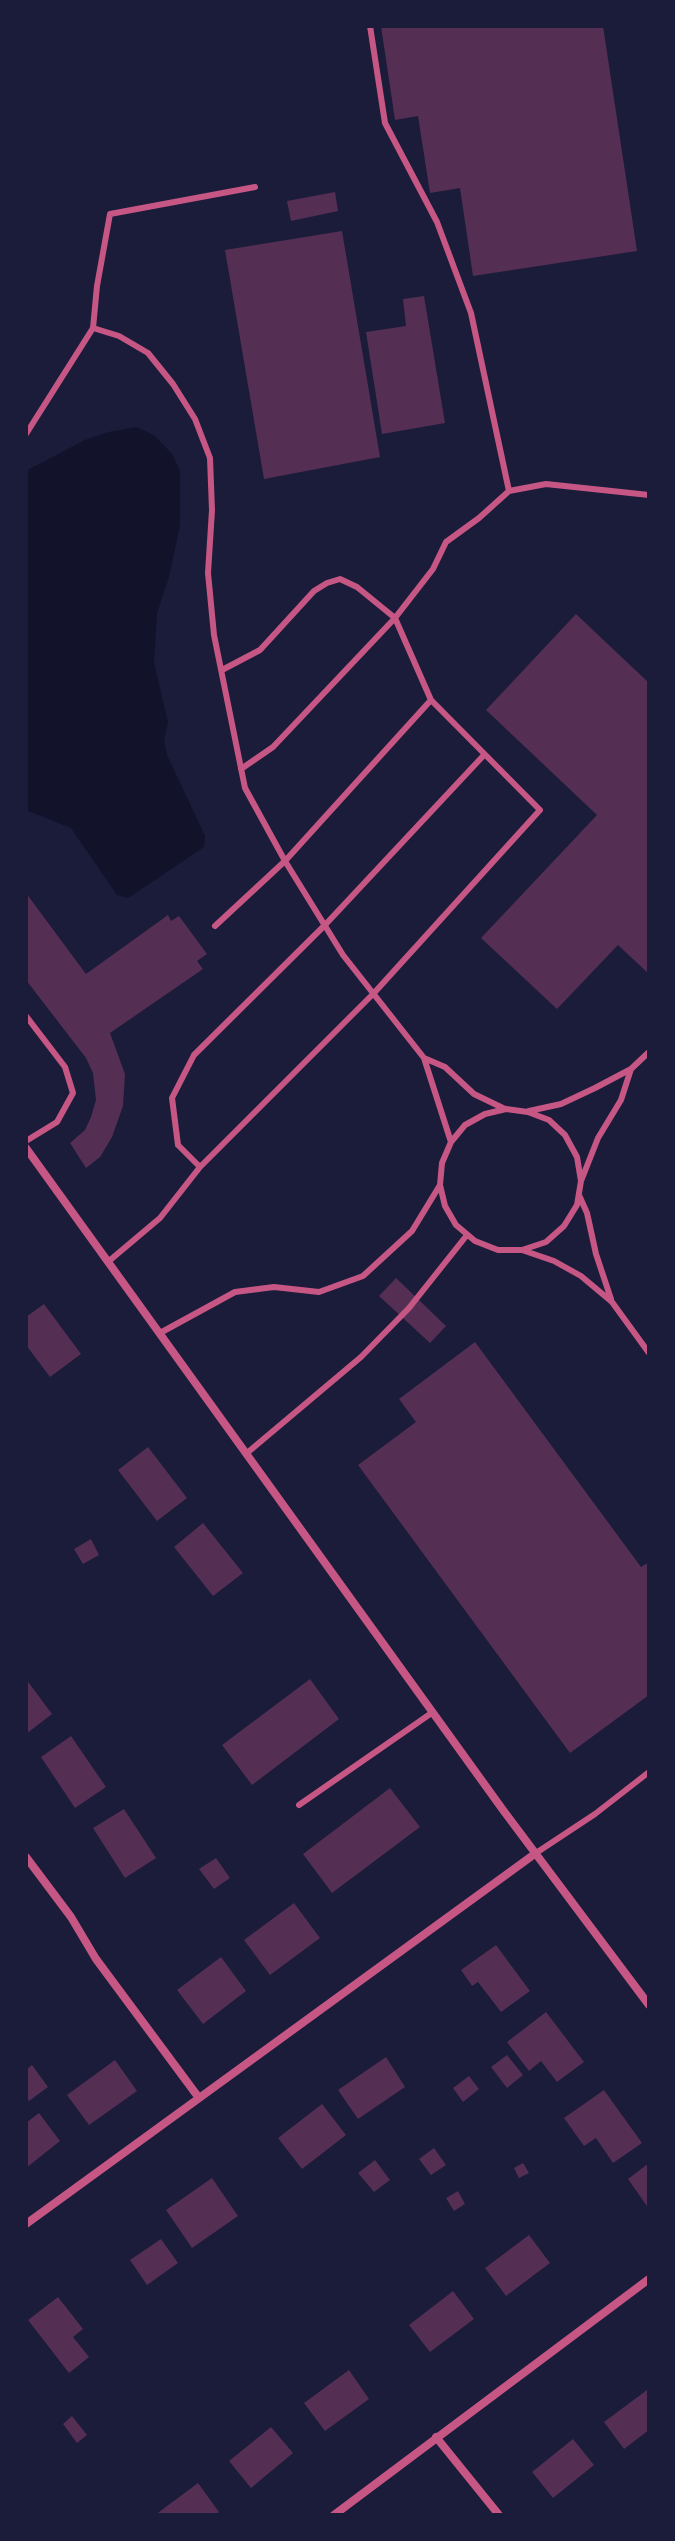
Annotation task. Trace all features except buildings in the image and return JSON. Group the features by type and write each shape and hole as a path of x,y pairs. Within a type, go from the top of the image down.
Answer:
{"street":[{"path":"26,1148 433,1712 649,2005"},
{"path":"26,2224 536,1853"},
{"path":"26,1857 71,1917 96,1959 199,2098"},
{"path":"334,2515 649,2279"},
{"path":"436,2437 499,2515"}],"lane":[{"path":"370,26 385,123 437,222 471,313 509,491"},
{"path":"26,434 93,328 110,214 255,187"},
{"path":"93,328 119,336 148,353 195,419 210,458 212,510 208,573 214,635 245,788 285,861 343,955 424,1058 451,1142"},
{"path":"241,769 273,747 395,618 433,569 446,542 509,491 546,484 649,495"},
{"path":"109,1261 160,1218 200,1167 374,993 540,810 431,700 395,618 357,587 340,579 314,591 260,650 222,670"},
{"path":"215,926 285,861 431,700"},
{"path":"200,1167 178,1145 172,1098 194,1055 325,925 484,755"},
{"path":"26,1016 65,1067 73,1093 57,1122 26,1141"},
{"path":"528,1112 561,1104 631,1069 649,1052"},
{"path":"424,1058 445,1067 474,1094 506,1109 528,1112 549,1120 565,1135 577,1157 581,1181"},
{"path":"506,1109 485,1114 465,1125 451,1142 442,1163 440,1185 445,1206 456,1225 467,1235 498,1250 522,1250 546,1242 564,1226 577,1205 581,1181 598,1138 621,1100 631,1069"},
{"path":"160,1333 235,1292 274,1287 319,1292 363,1276 412,1231 440,1185"},
{"path":"579,1194 612,1302"},
{"path":"247,1453 361,1357 409,1308 467,1235"},
{"path":"522,1250 554,1261 581,1276 612,1302 649,1353"},
{"path":"299,1805 433,1712"},
{"path":"536,1853 595,1814 649,1772"}],"shaded area":[{"path":"137,427 155,436 172,454 180,471 180,525 169,577 157,613 154,663 168,722 164,741 167,755 205,836 204,847 128,898 117,895 71,828 26,810 26,471 85,440"}]}
